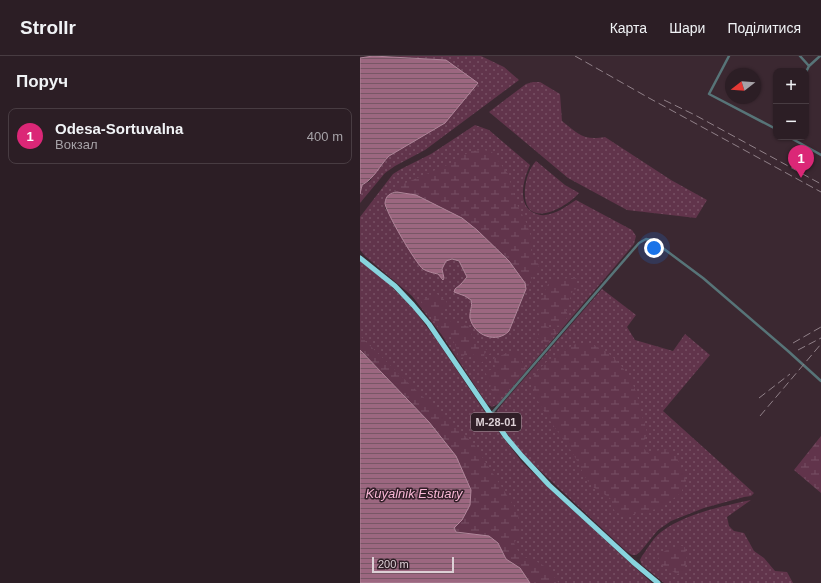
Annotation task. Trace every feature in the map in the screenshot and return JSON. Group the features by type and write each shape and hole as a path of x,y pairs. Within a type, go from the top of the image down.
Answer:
{"highway":[{"name":"М-28-01","path":"360,258 395,286 413,304 429,324 490,415 522,456 540,476 657,583"}],"street":[{"path":"729,56 709,94 773,128"},
{"path":"800,56 809,66 820,56"},
{"path":"795,140 821,155"},
{"path":"490,415 638,243 646,239 652,240 704,278 788,350 821,381"}],"green space":[{"path":"389,56 481,56 504,67 519,80 425,150 385,173 360,203 362,185 370,181 389,156 415,140 446,60"},
{"path":"540,82 560,94 562,121 577,133 592,138 605,137 671,180 707,200 696,218 627,210 568,178 489,112 526,84"},
{"path":"475,125 489,130 530,165 523,190 523,197 528,209 534,213 542,215 549,214 576,200 632,230 636,236 634,244 498,404 492,407 487,404 441,334 412,296 360,250 360,217 393,174 431,154","holes":["397,192 416,195 477,230 509,261 517,273 525,293 509,331 506,334 498,337 490,337 478,332 470,312 472,305 471,300 454,292 467,277 459,262 452,259 446,261 442,269 444,276 443,280 438,273 428,272 385,208 390,193"]},
{"path":"484,150 492,152 508,174 516,202 526,222 533,242 532,250 534,258 539,265 538,270 534,274 525,293 525,283 509,261 477,230 416,195 397,192 390,193 394,188 447,165 471,151"},
{"path":"536,161 565,185 579,193 555,210 545,213 537,213 530,210 526,202 525,189 528,174"},
{"path":"360,261 385,280 415,311 436,339 495,427 522,462 652,583 552,583 513,551 479,466 360,350"},
{"path":"576,278 577,289 573,290 566,310 568,316 561,326 547,324 546,326 558,332 547,343 537,338 540,330 540,323 537,308 548,284 553,281"},
{"path":"602,289 636,315 627,327 635,340 673,351 685,334 710,355 663,411 754,493 751,496 704,508 671,521 658,530 636,555 632,555 626,551 533,464 516,446 501,425 497,411"},
{"path":"437,294 447,302 439,316 457,324 468,326 475,342 480,347 492,352 490,354 485,353 484,355 486,359 481,363 471,352 465,354 462,358 458,355 455,344 450,336 448,339 445,337 421,301"},
{"path":"360,336 451,424 473,443 518,512 520,535 514,543 520,554 540,563 559,583 530,583 520,568 506,559 498,543 489,536 456,532 454,528 462,520 456,456 429,422 360,350"},
{"path":"576,344 592,344 607,352 620,364 630,378 637,394 647,433 643,444 645,450 649,453 663,449 669,450 679,462 686,481 681,493 660,508 626,516 615,512 612,505 612,500 590,484 573,454 537,400 532,383 533,377 537,371 564,350"},
{"path":"515,350 526,369 498,398 490,388 491,383 485,372 495,368 494,358"},
{"path":"821,436 821,493 794,470"},
{"path":"751,500 727,517 729,526 734,531 744,533 754,551 764,558 775,571 787,572 793,583 664,583 642,565 640,560 651,543 658,534 670,526 681,520 704,512"},
{"path":"682,546 685,547 687,561 683,572 677,574 662,565 658,559 665,551"}],"water":[{"path":"373,56 446,60 478,83 445,123 389,156 374,175 362,185 360,194 360,58"},
{"path":"397,192 416,195 462,218 477,230 509,261 525,283 526,289 509,331 504,335 498,337 486,336 472,324 470,318 472,304 471,300 454,292 455,289 467,277 459,261 452,259 446,261 442,269 443,280 438,274 425,270 419,265 401,237 386,208 385,203 387,196"},
{"name":"Kuyalnik Estuary","path":"360,350 429,422 456,456 471,490 470,505 462,520 454,528 456,532 489,536 498,543 506,559 520,568 530,583 360,583"}],"railway":[{"path":"575,56 821,192"},
{"path":"664,100 695,115 821,184"},
{"path":"793,343 821,327"},
{"path":"798,350 821,338"},
{"path":"760,416 821,344"},
{"path":"759,398 790,374"}],"place":[{"name":"Odesa-Sortuvalna","path":"801,178"}]}
